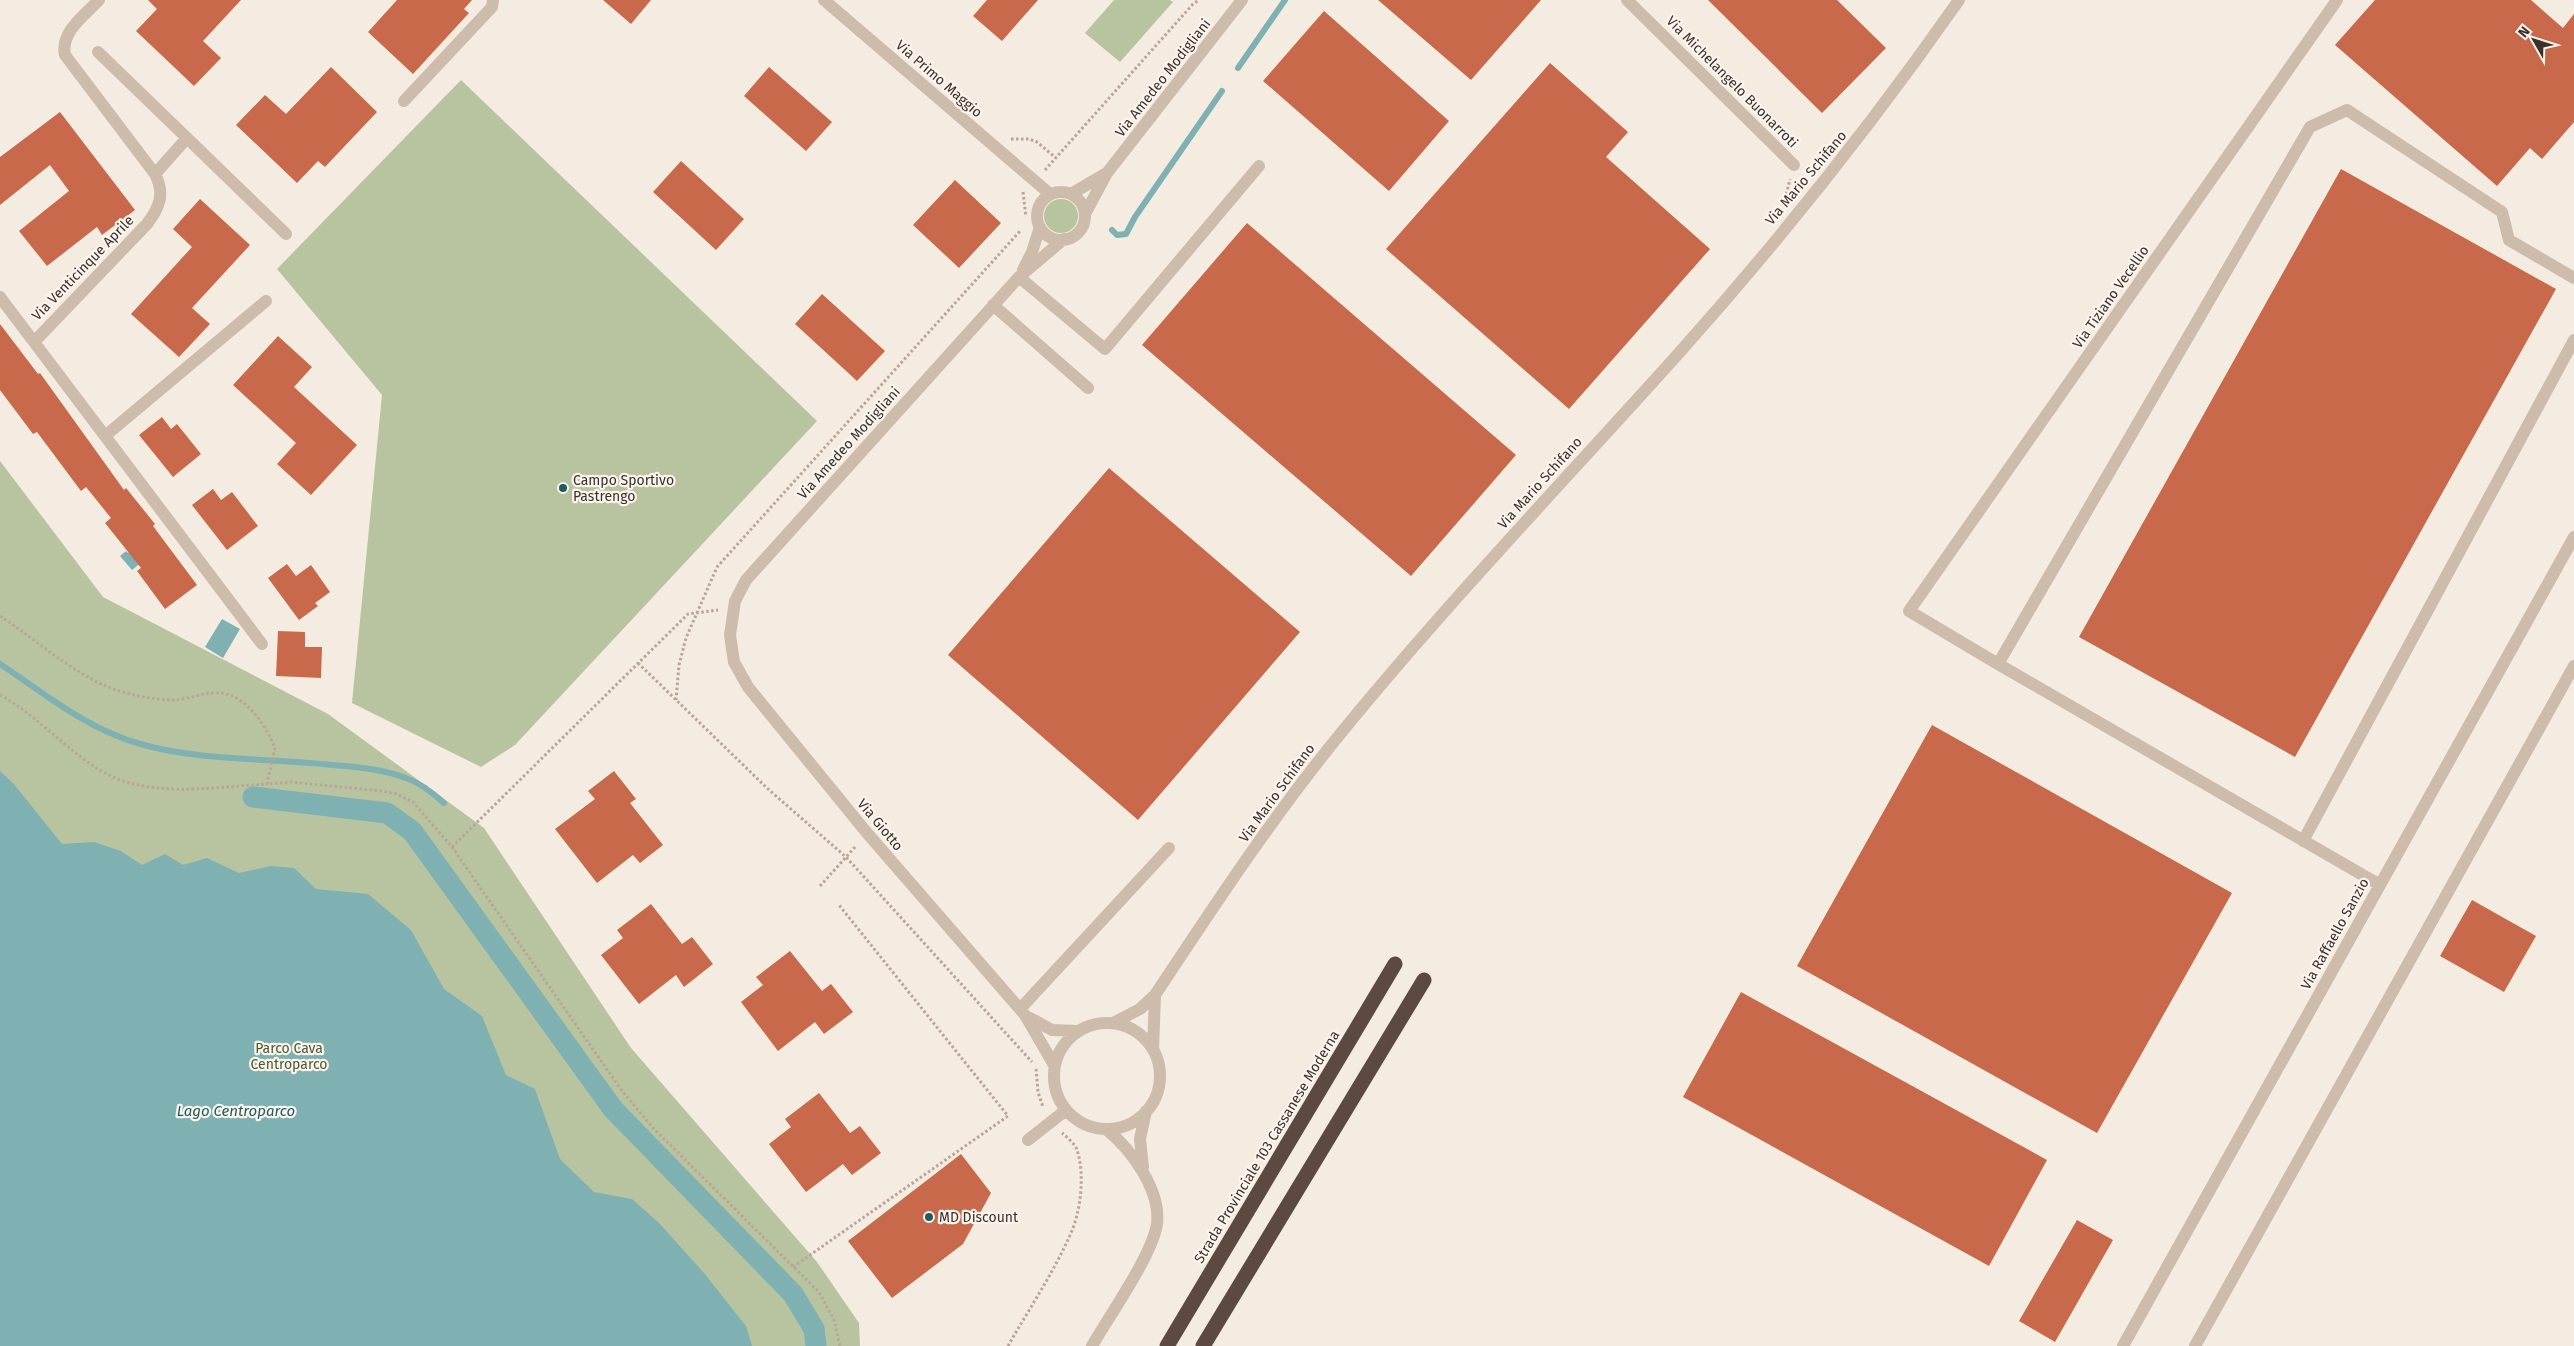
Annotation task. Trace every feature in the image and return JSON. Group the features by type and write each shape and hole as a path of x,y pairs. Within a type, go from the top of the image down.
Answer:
{"highway":[{"name":"Strada Provinciale 103 Cassanese Moderna","path":"1167,1346 1395,964"},
{"path":"1203,1346 1424,980"}],"street":[{"name":"Via Venticinque Aprile","path":"98,0 70,31 65,44 65,55 154,174 162,192 160,203 152,217 34,342 262,644"},
{"path":"404,101 492,7 493,0"},
{"name":"Via Primo Maggio","path":"824,0 1050,194"},
{"name":"Via Michelangelo Buonarroti","path":"1627,0 1794,165"},
{"name":"Via Mario Schifano","path":"1113,1023 1140,1010 1155,995 1279,814 1339,736 1529,517 1681,350 1796,214 1851,148 1959,0"},
{"name":"Via Tiziano Vecellio","path":"1998,664 1909,611 2337,0"},
{"name":"Via Amedeo Modigliani","path":"1085,214 1107,173 1238,2"},
{"path":"98,52 286,234"},
{"path":"2380,885 1998,664 2310,127 2347,110 2502,212 2509,240 2574,278"},
{"path":"154,174 187,138"},
{"path":"1019,277 1105,349 1259,166"},
{"name":"Via Amedeo Modigliani","path":"1071,194 1107,173"},
{"path":"1034,181 1040,204"},
{"path":"1061,192 1071,194 1082,204 1085,214 1081,230 1072,237 1064,239 1048,236 1040,227 1037,213 1040,204 1050,194 1061,192"},
{"name":"Via Amedeo Modigliani","path":"1019,277 1032,252 1040,227"},
{"name":"Via Amedeo Modigliani","path":"731,643 732,610 746,580 1019,277 1064,239"},
{"path":"0,297 34,342"},
{"path":"105,436 266,301"},
{"path":"993,305 1088,388"},
{"path":"2304,841 2574,340"},
{"name":"Via Raffaello Sanzio","path":"2123,1346 2574,537"},
{"name":"Via Giotto","path":"731,643 737,668 754,696 866,833 1023,1012 1054,1065"},
{"path":"2195,1346 2574,666"},
{"path":"1023,1012 1169,848"},
{"path":"1154,1050 1136,1031 1113,1023 1095,1024 1078,1031 1061,1048 1054,1065 1055,1087 1066,1110 1084,1124 1106,1129 1132,1122 1146,1111 1155,1097 1160,1082 1159,1065 1154,1050 1155,995"},
{"name":"Via Giotto","path":"1023,1012 1052,1030 1078,1031"},
{"path":"1028,1140 1066,1110"},
{"path":"1144,1177 1140,1139 1146,1111"},
{"path":"1092,1346 1151,1243 1157,1223 1151,1192 1134,1156 1106,1129"}],"path":[{"path":"676,700 679,665 696,612 717,567 1020,230 1027,215 1022,194 1193,4 1199,0"},
{"path":"1010,139 1037,142 1056,158"},
{"path":"1794,165 1784,203 1796,214"},
{"path":"452,847 688,614 732,610"},
{"path":"0,616 84,675 110,688 130,694 173,700 221,693 235,698 258,717 275,748 267,784"},
{"path":"638,663 768,789 846,857 1036,1067 1038,1092 1049,1123 1077,1148 1081,1169 1078,1210 1072,1231 1062,1252 1008,1346"},
{"path":"0,695 93,766 131,783 172,790 291,782 397,794 413,802 452,847 622,1091 654,1129 819,1292 834,1320 840,1346"},
{"path":"820,886 866,833"},
{"path":"794,1267 1008,1116 839,905"}],"green space":[{"path":"1114,0 1170,0 1173,2 1120,62 1085,33"},
{"path":"461,80 817,421 515,745 481,767 352,703 382,395 277,269"},
{"path":"1061,199 1073,204 1078,216 1073,228 1061,233 1049,228 1044,216 1049,204"},
{"name":"Lago Centroparco","path":"0,461 103,597 328,714 484,828 631,1048 817,1262 859,1323 860,1346 0,1346"}],"water":[{"path":"149,536 159,548 132,570 120,556 126,551 128,553"},
{"path":"222,619 240,629 223,658 205,647"},
{"name":"Lago Centroparco","path":"0,771 13,783 62,844 94,842 121,851 142,865 165,854 183,865 207,858 239,873 271,866 294,868 316,889 368,894 411,930 444,989 482,1016 506,1075 535,1089 560,1159 594,1192 632,1199 659,1223 704,1273 746,1326 752,1346 0,1346"}],"building":[{"path":"148,0 241,0 203,41 221,58 194,86 136,31 157,9"},
{"path":"397,0 472,0 464,9 469,13 413,74 368,32"},
{"path":"603,0 651,0 631,24"},
{"path":"987,0 1038,0 1002,41 973,16"},
{"path":"1378,0 1541,0 1471,80"},
{"path":"1708,0 1837,0 1886,48 1822,113"},
{"path":"2375,0 2531,0 2563,28 2574,14 2574,122 2542,159 2530,148 2497,186 2335,45"},
{"path":"1324,11 1449,121 1389,191 1263,81"},
{"path":"1550,63 1628,132 1606,157 1710,249 1569,409 1386,249"},
{"path":"331,67 377,112 325,167 318,161 297,183 236,125 265,95 286,114"},
{"path":"769,67 832,122 806,151 744,96"},
{"path":"60,112 135,210 102,235 97,227 47,266 19,231 69,191 50,165 0,205 0,157"},
{"path":"681,161 744,219 716,250 653,192"},
{"path":"2341,169 2556,289 2295,757 2079,637"},
{"path":"955,180 1001,223 959,268 913,225"},
{"path":"200,199 250,245 192,308 210,324 179,357 131,314 192,247 173,229"},
{"path":"1247,223 1516,455 1411,576 1142,345"},
{"path":"822,294 885,351 857,381 795,324"},
{"path":"0,324 38,374 40,373 124,490 126,488 155,524 153,526 197,585 165,609 137,571 141,568 105,523 111,518 86,487 81,491 37,432 33,434 0,390"},
{"path":"278,336 312,367 294,387 357,445 311,495 277,464 296,443 233,385"},
{"path":"162,417 171,429 177,424 201,454 173,477 139,435"},
{"path":"1109,468 1300,632 1138,820 948,655"},
{"path":"213,489 221,500 232,492 258,526 227,550 192,505"},
{"path":"287,564 296,576 311,565 330,592 315,603 318,606 299,620 268,578"},
{"path":"278,631 305,632 305,647 322,647 321,678 276,676"},
{"path":"1932,725 2232,893 2097,1133 1797,966"},
{"path":"614,771 636,799 630,803 663,845 640,863 633,855 597,883 555,829 595,799 588,791"},
{"path":"2472,900 2536,936 2504,992 2440,956"},
{"path":"651,904 682,944 692,937 713,964 684,987 676,975 639,1004 601,955 623,938 617,930"},
{"path":"790,951 822,991 831,984 853,1012 824,1034 815,1022 778,1051 741,1002 763,985 756,977"},
{"path":"1741,992 2047,1160 1989,1266 1683,1097"},
{"path":"819,1093 850,1133 860,1126 881,1153 852,1175 843,1164 806,1192 769,1144 791,1127 785,1119"},
{"name":"MD Discount","path":"961,1154 991,1193 963,1244 892,1298 848,1241"},
{"path":"2077,1220 2113,1240 2055,1342 2019,1321"}],"waterway":[{"path":"1238,68 1285,0"},
{"path":"1112,230 1117,235 1126,234 1135,217 1222,91"},
{"path":"0,664 84,720 140,744 211,756 379,770 416,783 444,803"},
{"path":"253,797 387,813 412,831 613,1109 793,1294 814,1329 816,1346"}],"place":[{"name":"Campo Sportivo Pastrengo","path":"563,488"},
{"name":"MD Discount","path":"929,1217"}],"park label":[{"name":"Parco Cava Centroparco","path":"289,1056"}]}
